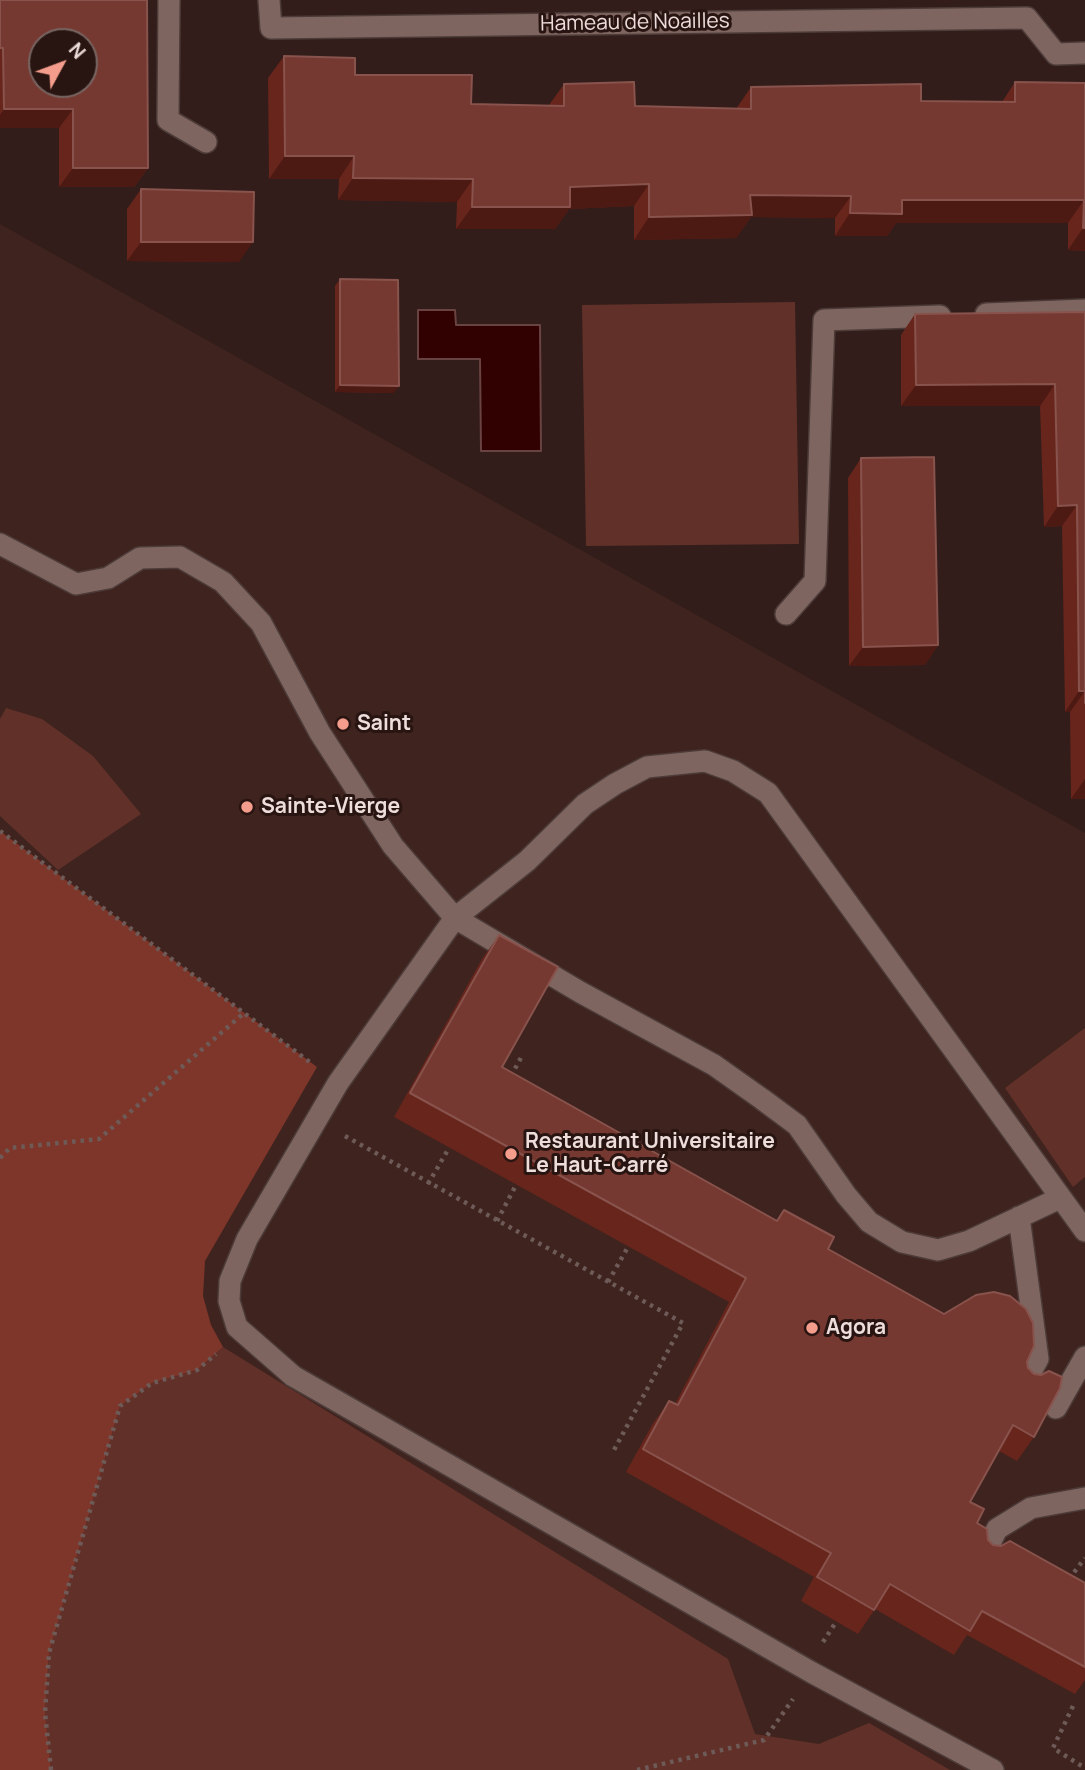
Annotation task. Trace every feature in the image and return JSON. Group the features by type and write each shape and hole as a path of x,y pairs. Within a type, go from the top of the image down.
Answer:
{"street":[{"path":"169,0 168,120 206,142"},
{"name":"Hameau de Noailles","path":"269,0 271,28 1027,9 1056,54 1085,53"},
{"path":"786,614 815,582 824,320 1085,310"},
{"path":"0,544 76,584 108,578 140,558 180,557 223,582 261,623 320,733 393,846 455,918 580,992 713,1065 762,1099 797,1125 846,1195 869,1222 902,1242 938,1250 969,1241 1060,1198"},
{"path":"993,1770 811,1672 293,1376 237,1326 229,1301 230,1280 247,1239 338,1083 455,918 527,861 585,804 648,767 705,761 733,771 768,793 1085,1231"},
{"path":"1019,1217 1038,1359 1023,1386"},
{"path":"1055,1408 1085,1357"},
{"path":"983,1557 997,1530 1031,1508 1085,1498"}],"path":[{"path":"0,831 338,1083"},
{"path":"0,1158 10,1148 99,1139 244,1013"},
{"path":"505,1073 512,1076 523,1054"},
{"path":"317,1119 428,1184 683,1323 614,1450"},
{"path":"428,1184 449,1148"},
{"path":"497,1221 516,1185"},
{"path":"608,1282 628,1247"},
{"path":"51,1770 45,1713 49,1653 120,1406 152,1383 197,1370 223,1347 237,1326"},
{"path":"1063,1589 1085,1558"},
{"path":"818,1650 836,1622"},
{"path":"637,1770 764,1740 811,1672"},
{"path":"1073,1706 1053,1748 1085,1768"}],"shaded area":[{"path":"0,224 1085,833 1085,1770 0,1770"},
{"path":"795,302 799,544 586,546 582,305"},
{"path":"418,310 455,310 456,325 540,325 541,451 481,451 480,359 418,359"},
{"path":"6,708 42,719 93,756 141,814 58,870 0,816 0,719"},
{"path":"0,831 317,1067 205,1261 203,1296 211,1325 223,1347 197,1370 152,1383 120,1406 49,1653 45,1713 51,1770 0,1770"},
{"path":"1085,1028 1085,1177 1073,1187 1005,1088"},
{"path":"223,1347 728,1659 755,1734 819,1744 869,1723 950,1770 51,1770 45,1713 49,1653 120,1406 152,1383 197,1370"}],"building":[{"path":"0,0 147,0 148,168 73,168 73,109 4,109 3,48 0,48"},
{"path":"284,56 355,58 355,75 472,75 471,104 564,106 564,84 634,82 635,106 751,109 751,87 921,84 921,101 1015,102 1015,82 1085,83 1085,228 1084,200 902,200 902,214 850,213 851,196 750,195 752,215 649,217 649,184 570,187 570,207 472,207 473,179 353,178 354,156 285,156"},
{"path":"141,189 254,192 253,242 141,242"},
{"path":"340,279 398,280 399,386 340,385"},
{"path":"1085,312 1085,691 1079,691 1077,505 1058,506 1055,384 916,385 915,314"},
{"path":"934,457 938,645 863,647 861,458"},
{"name":"Agora","path":"499,935 558,967 502,1067 777,1221 784,1210 834,1237 828,1249 944,1314 976,1295 994,1292 1010,1296 1026,1309 1033,1323 1034,1346 1027,1362 1028,1368 1034,1374 1041,1375 1049,1371 1062,1377 1060,1388 1034,1437 1013,1425 970,1502 984,1509 977,1523 987,1529 988,1540 993,1545 1001,1546 1010,1541 1085,1583 1085,1667 982,1611 970,1631 890,1584 874,1610 817,1577 831,1553 643,1449 669,1401 678,1405 746,1278 410,1093"}],"place":[{"name":"Saint","path":"343,724"},
{"name":"Sainte-Vierge","path":"247,807"},
{"name":"Restaurant Universitaire Le Haut-Carré","path":"511,1154"},
{"name":"Agora","path":"812,1328"}]}
